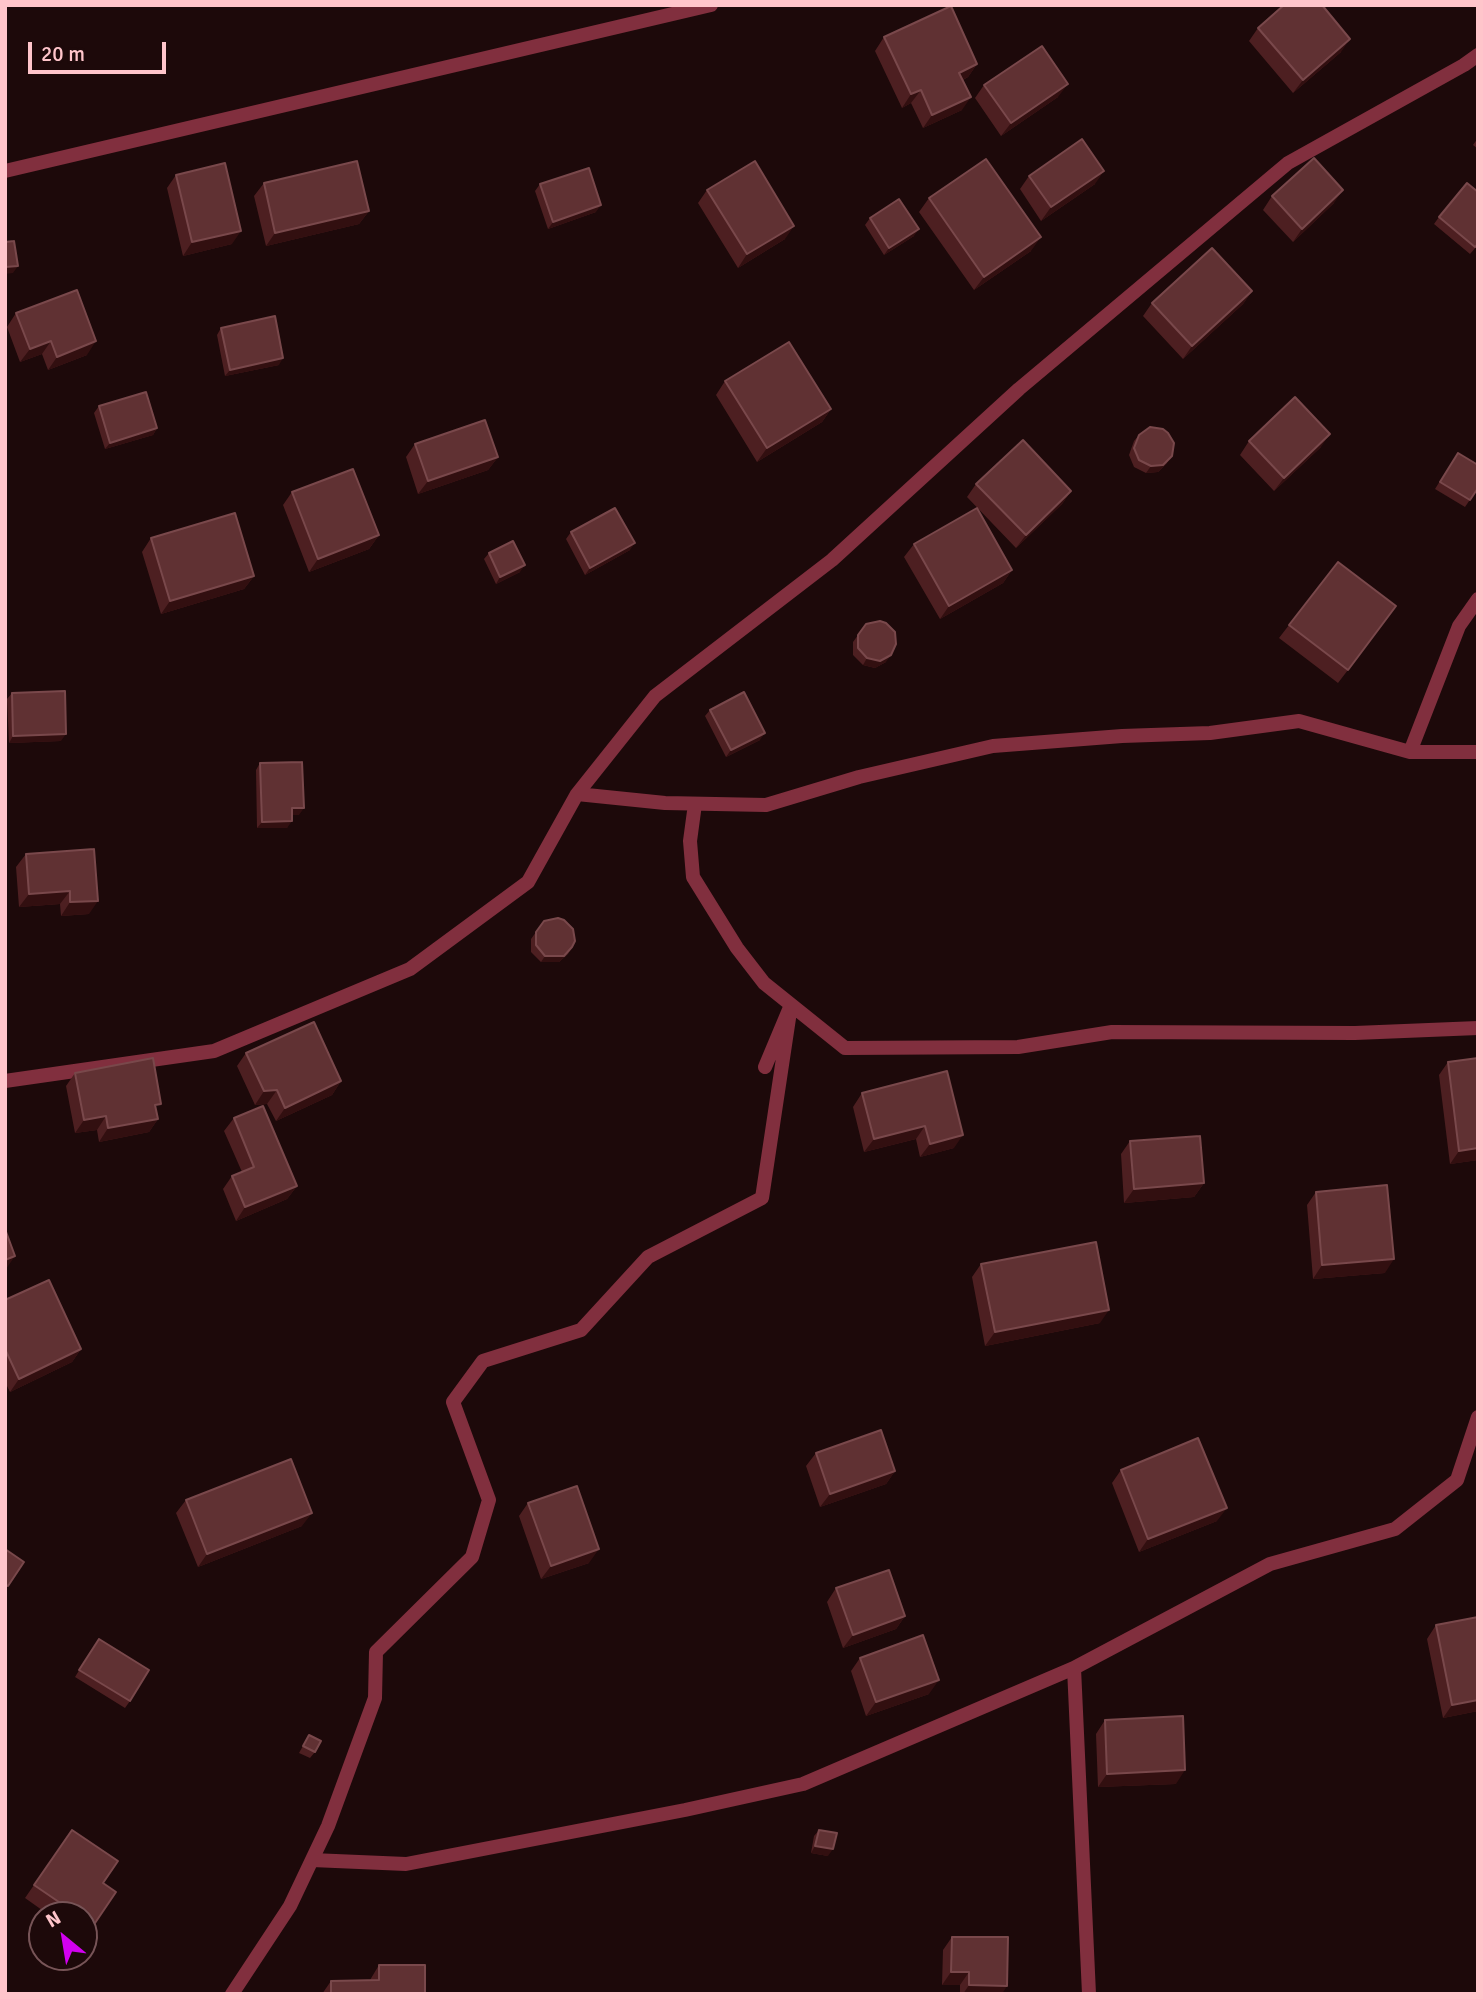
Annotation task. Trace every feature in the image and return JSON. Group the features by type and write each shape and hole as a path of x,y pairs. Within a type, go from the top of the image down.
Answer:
{"street":[{"path":"5,171 710,5"},
{"path":"5,1081 214,1051 410,969 528,881 577,794 655,696 832,560 1019,389 1288,163 1478,55"},
{"path":"1409,752 1459,626 1478,599"},
{"path":"577,794 665,803 766,805 859,777 993,746 1122,736 1210,733 1299,721 1409,752 1478,752"},
{"path":"695,804 690,841 693,877 737,948 764,983 845,1048 1018,1047 1112,1032 1355,1033 1478,1028"},
{"path":"765,1067 791,1005"},
{"path":"232,1994 290,1906 328,1826 375,1698 376,1652 472,1557 489,1500 453,1402 483,1361 581,1330 648,1257 762,1198 791,1005"},
{"path":"312,1860 406,1864 685,1810 803,1784 1074,1668 1270,1564 1395,1529 1457,1480 1478,1417"},
{"path":"1074,1668 1090,1994"}],"building":[{"path":"1284,5 1322,5 1350,39 1303,80 1258,28"},
{"path":"951,6 977,64 959,73 971,97 932,115 921,90 911,94 884,37"},
{"path":"1042,46 1068,84 1011,123 984,85"},
{"path":"1082,139 1104,171 1051,207 1029,176"},
{"path":"1314,158 1343,190 1302,229 1272,196"},
{"path":"986,159 1041,237 984,277 929,198"},
{"path":"357,161 369,211 275,233 264,183"},
{"path":"755,161 794,226 747,254 707,190"},
{"path":"225,163 241,231 192,242 176,175"},
{"path":"589,168 601,205 553,222 540,184"},
{"path":"1467,183 1478,192 1478,244 1475,247 1439,217"},
{"path":"899,199 919,229 889,248 870,218"},
{"path":"14,241 18,266 5,267 5,242"},
{"path":"1212,248 1252,291 1192,346 1152,303"},
{"path":"77,290 96,341 57,357 51,341 30,349 16,313"},
{"path":"275,316 283,358 230,370 221,328"},
{"path":"789,342 831,409 767,448 725,381"},
{"path":"146,392 157,428 110,443 99,406"},
{"path":"1295,397 1330,434 1284,478 1249,441"},
{"path":"485,420 498,457 428,481 415,444"},
{"path":"1150,427 1163,429 1174,443 1172,456 1163,465 1151,466 1139,460 1134,448 1139,435"},
{"path":"1023,440 1071,491 1026,535 976,484"},
{"path":"1458,453 1478,465 1478,488 1470,500 1440,482"},
{"path":"353,469 379,535 318,559 292,492"},
{"path":"615,508 635,543 590,568 571,532"},
{"path":"977,508 1012,570 949,606 914,544"},
{"path":"235,513 254,576 170,601 151,538"},
{"path":"513,541 525,565 500,577 489,553"},
{"path":"1338,562 1396,606 1348,670 1289,625"},
{"path":"880,621 895,632 896,644 891,655 880,661 867,658 858,648 858,635 866,624"},
{"path":"65,691 66,734 13,736 12,693"},
{"path":"744,692 765,733 731,750 710,710"},
{"path":"302,762 304,808 292,808 292,821 262,822 260,763"},
{"path":"94,849 98,901 70,902 70,891 29,894 26,854"},
{"path":"558,918 573,929 575,941 564,956 545,956 536,945 536,932 544,921"},
{"path":"314,1022 341,1081 285,1108 277,1090 264,1091 246,1053"},
{"path":"153,1058 161,1104 155,1105 158,1119 108,1128 106,1116 84,1120 75,1073"},
{"path":"1478,1058 1478,1148 1459,1151 1448,1062"},
{"path":"947,1071 963,1135 930,1144 925,1126 874,1139 862,1093"},
{"path":"263,1106 297,1186 245,1207 232,1176 254,1167 234,1118"},
{"path":"1200,1136 1204,1183 1134,1189 1130,1141"},
{"path":"1387,1185 1394,1259 1322,1265 1316,1192"},
{"path":"5,1229 15,1256 5,1260"},
{"path":"1096,1242 1109,1310 995,1332 981,1264"},
{"path":"49,1280 81,1349 19,1379 5,1349 5,1300"},
{"path":"881,1430 895,1471 830,1494 816,1453"},
{"path":"1198,1438 1227,1508 1148,1539 1121,1470"},
{"path":"291,1459 312,1513 207,1554 186,1500"},
{"path":"577,1486 599,1549 551,1566 528,1503"},
{"path":"5,1549 24,1562 8,1586 5,1585"},
{"path":"889,1570 905,1616 853,1635 836,1588"},
{"path":"1478,1617 1478,1700 1452,1705 1436,1625"},
{"path":"923,1635 939,1680 876,1702 860,1658"},
{"path":"99,1639 149,1670 130,1701 79,1670"},
{"path":"1183,1716 1185,1770 1107,1774 1105,1720"},
{"path":"309,1735 321,1741 315,1752 303,1746"},
{"path":"72,1830 118,1861 103,1883 116,1892 98,1919 98,1901 57,1901 34,1885"},
{"path":"819,1830 837,1833 833,1849 815,1846"},
{"path":"952,1937 1008,1937 1007,1986 969,1985 969,1972 951,1972"},
{"path":"379,1965 425,1965 425,1994 331,1994 331,1981 379,1980"}]}
